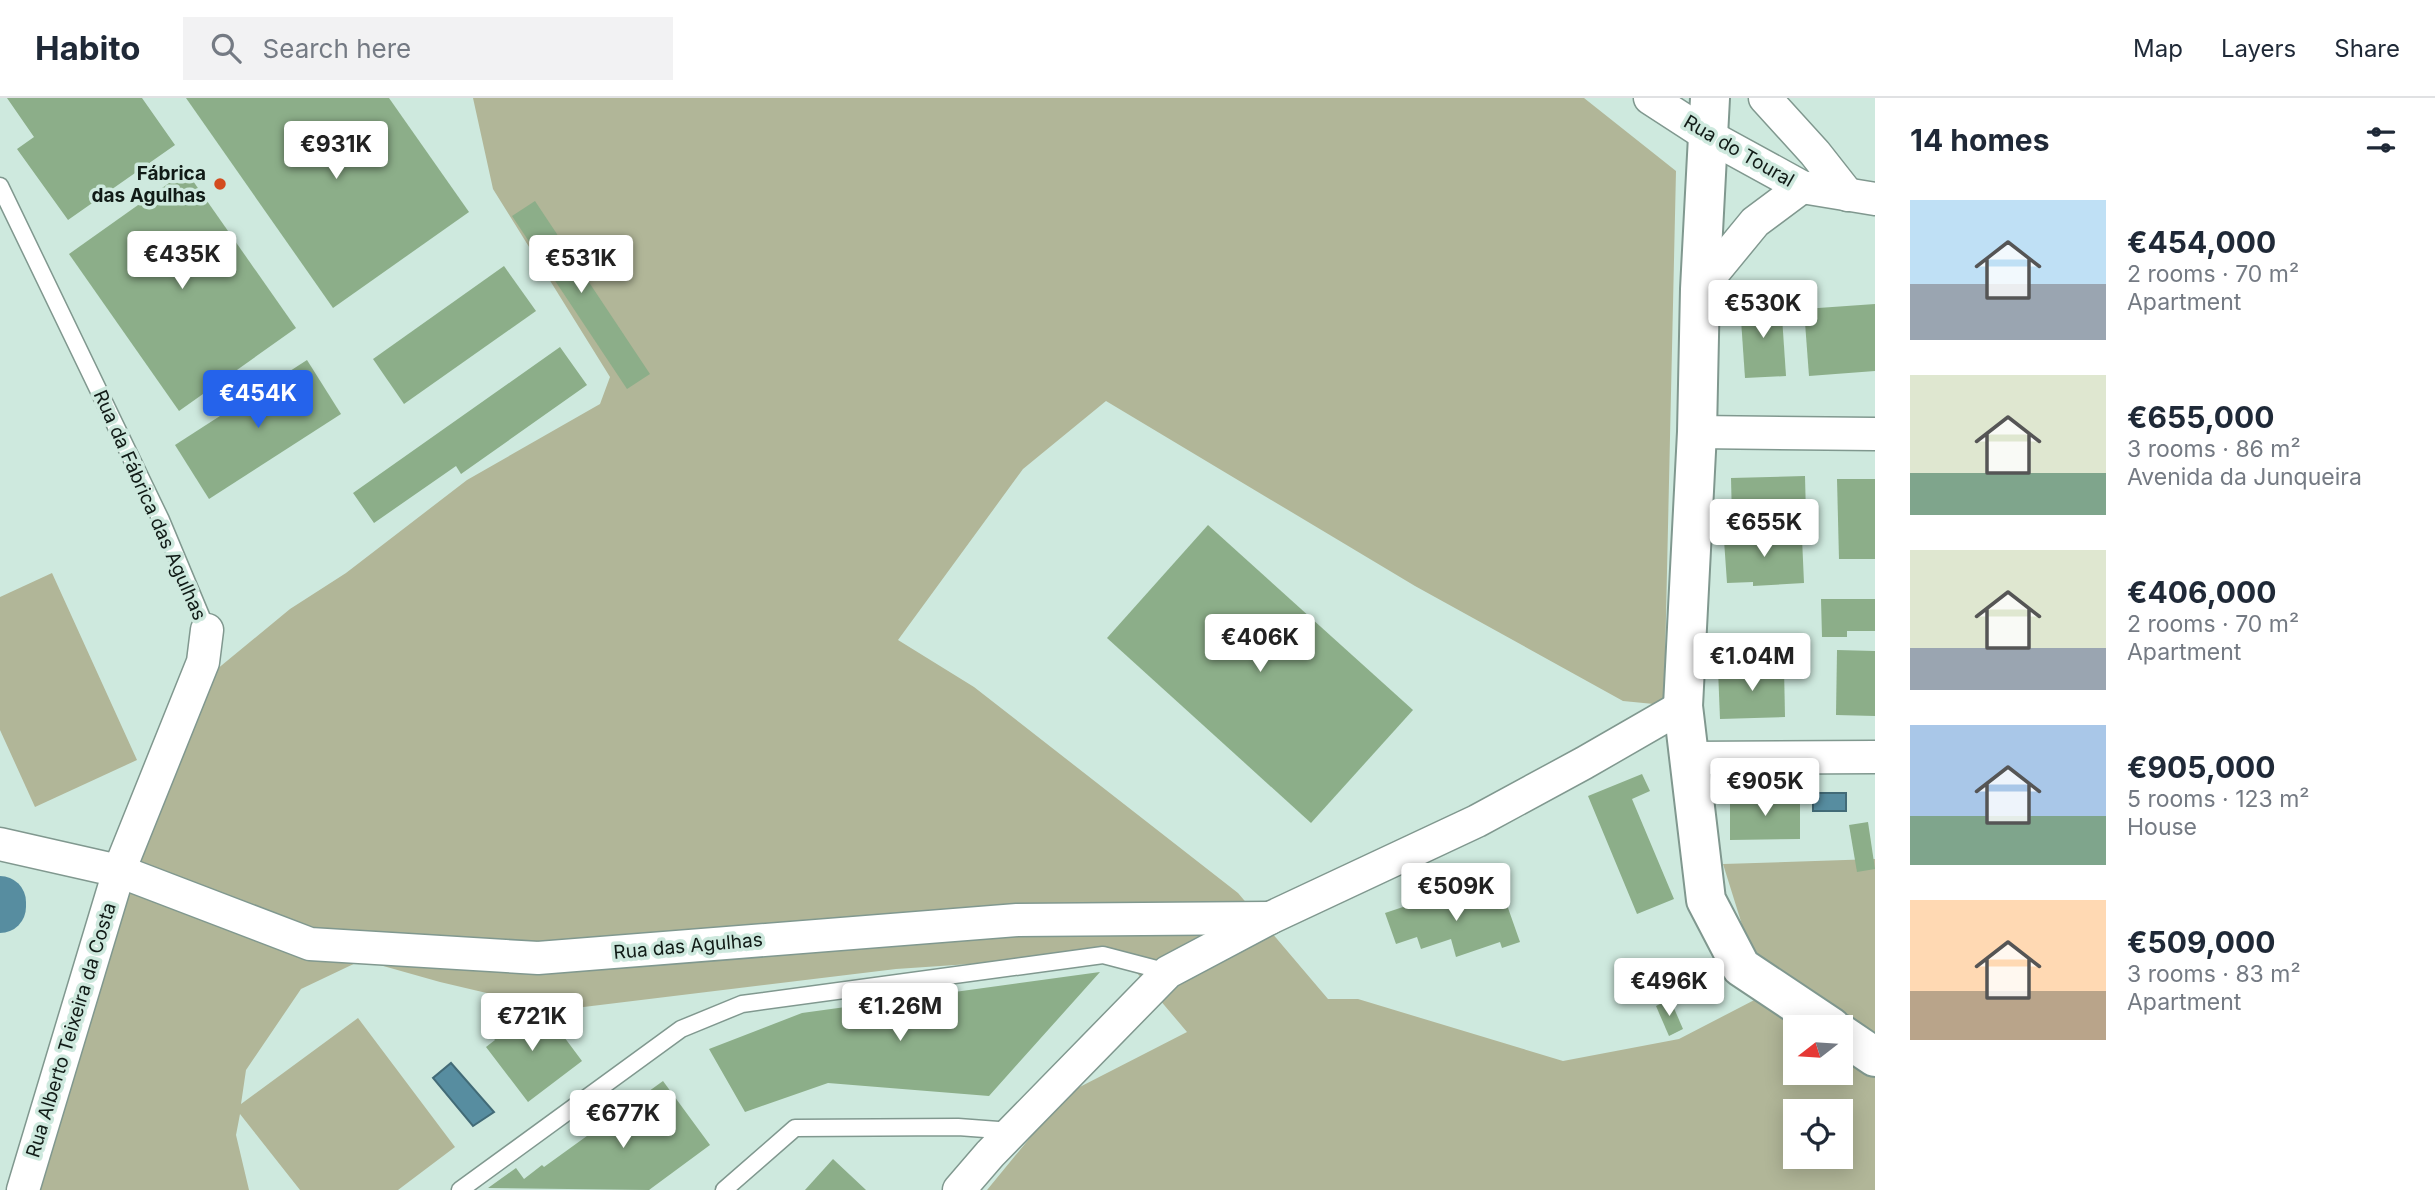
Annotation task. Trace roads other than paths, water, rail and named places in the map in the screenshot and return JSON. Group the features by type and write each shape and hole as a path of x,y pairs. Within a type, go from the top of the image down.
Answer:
{"street":[{"name":"Rua do Toural","path":"1650,98 1707,135 1802,187 1861,197"},
{"path":"1710,98 1683,706 1706,900 1741,967 1813,1015"},
{"path":"1765,98 1815,153 1861,197"},
{"path":"1700,289 1755,222 1802,187"},
{"path":"1697,432 1875,434"},
{"name":"Rua da Fábrica das Agulhas","path":"120,871 203,662 207,630"},
{"path":"959,1190 1168,972 1270,918 1477,821 1584,764 1683,706"},
{"path":"1689,758 1875,757"},
{"name":"Rua das Agulhas","path":"0,844 120,871 310,944 538,958 1017,920 1270,918"},
{"name":"Rua Alberto Teixeira da Costa","path":"23,1190 120,871"},
{"path":"1853,1042 1875,1057"}],"lane":[{"name":"Rua da Fábrica das Agulhas","path":"0,186 161,520 207,630"},
{"path":"460,1190 681,1028 742,1003 1103,955 1168,972"},
{"path":"724,1190 795,1128 958,1127 1013,1131"}],"water":[{"path":"1813,793 1846,793 1846,811 1813,811"},
{"path":"451,1063 494,1112 473,1126 433,1078"}],"waterway":[{"path":"0,902 0,907"}],"place":[{"name":"Fábrica das Agulhas","path":"220,184"}]}
